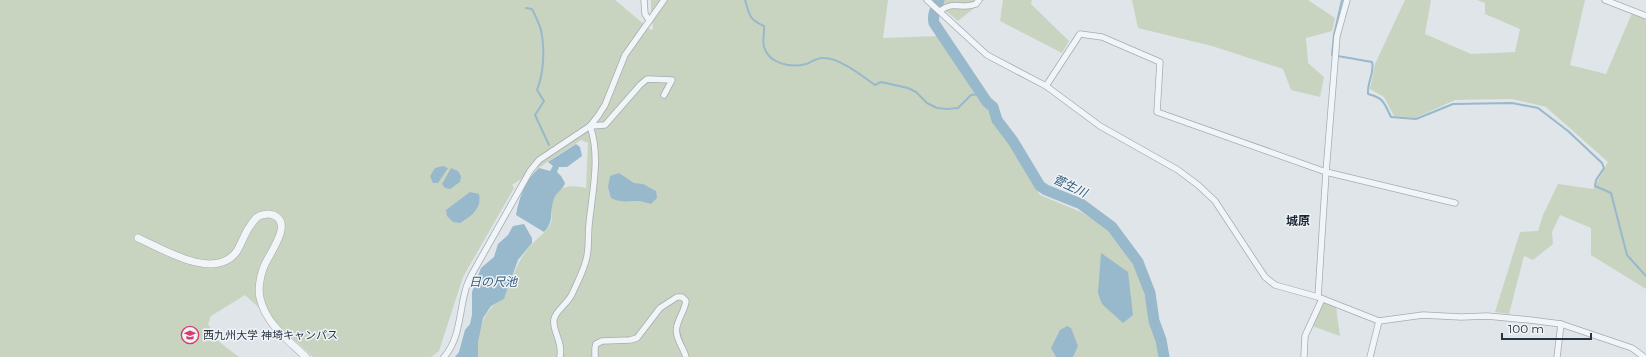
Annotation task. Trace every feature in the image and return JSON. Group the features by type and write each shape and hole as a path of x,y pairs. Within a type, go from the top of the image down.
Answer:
{"street":[{"path":"644,0 645,14 649,20"},
{"path":"444,357 454,340 459,324 465,292 472,274 530,171 539,160 590,126 605,105 625,55 664,0"},
{"path":"940,11 945,4 951,2 973,6 979,0"},
{"path":"1304,357 1305,336 1320,298 1326,172 1337,36 1347,0"},
{"path":"1605,0 1646,16"},
{"path":"928,1 988,56 1046,86 1100,126 1178,170 1198,185 1215,201 1265,277 1275,285 1320,298 1379,321 1423,315 1461,317 1487,316 1561,324 1632,348 1644,357"},
{"path":"1046,86 1080,34 1102,37 1160,62 1157,112 1326,172 1455,203"},
{"path":"590,126 605,125 647,79 672,80 664,95"},
{"path":"560,357 562,349 554,325 554,318 571,298 587,255 595,167 594,138 590,126"},
{"path":"138,238 192,262 206,265 222,263 237,252 254,220 260,215 271,214 278,218 282,225 280,235 263,268 259,297 264,312 274,326 306,357"},
{"path":"595,357 594,348 596,344 602,341 630,340 637,338 660,308 677,297 682,297 686,301 686,306 676,327 677,335 686,357"},
{"path":"1370,357 1379,321"},
{"path":"1557,357 1561,324"}],"green space":[{"path":"0,0 615,0 651,30 653,29 651,0 888,0 883,38 938,36 1007,139 1040,195 1081,212 1108,229 1138,271 1161,357 478,357 478,344 481,325 492,306 502,300 505,296 523,255 550,225 554,197 560,190 567,187 575,186 586,188 588,143 581,140 512,185 514,188 463,277 439,351 431,357 313,357 245,295 211,316 208,324 218,341 239,357 0,357"},
{"path":"933,0 984,0 958,21"},
{"path":"1003,0 1032,0 1031,4 1069,41 1062,53 1000,21"},
{"path":"1132,0 1308,0 1335,18 1332,31 1306,38 1308,63 1324,77 1320,97 1291,90 1283,69 1212,46 1138,28"},
{"path":"1405,0 1431,0 1425,34 1471,54 1515,52 1520,29 1485,14 1485,3 1477,0 1585,0 1570,65 1606,74 1632,13 1646,18 1646,289 1591,255 1591,228 1560,215 1552,232 1553,244 1533,260 1524,256 1509,314 1495,312 1520,232 1538,231 1543,215 1558,184 1593,189 1608,162 1546,107 1512,99 1455,100 1415,118 1394,116 1384,97 1370,89 1375,64"},
{"path":"1323,302 1336,307 1340,336 1312,326"}],"water":[{"path":"576,144 580,147 582,156 567,167 559,167 557,172 565,183 555,197 550,224 544,232 516,215 521,196 526,184 539,168 550,171 553,166 548,162"},
{"path":"443,166 448,168 438,183 433,183 430,176 435,168"},
{"path":"451,168 458,171 461,176 460,182 450,189 445,188 442,184"},
{"path":"619,173 634,183 643,184 656,191 657,198 651,204 640,201 621,201 611,198 608,187 610,176"},
{"path":"470,192 479,194 479,204 475,212 460,223 453,222 447,216 446,210"},
{"name":"日の尺池","path":"524,224 532,238 532,243 518,260 504,299 491,306 483,318 478,342 478,357 455,357 459,352 465,330 470,324 472,315 472,292 481,268 494,257 498,244 508,235 513,226"},
{"path":"1101,253 1128,272 1133,315 1123,323 1102,304 1098,293"},
{"path":"1067,326 1071,328 1078,346 1073,357 1056,357 1051,348 1060,330"}],"waterway":[{"path":"745,0 752,19 764,26 763,44 767,53 776,61 781,63 787,65 800,65 819,58 837,61 851,68 875,85 881,82 908,88 916,92 927,103 937,108 958,108 971,95 981,94"},
{"name":"菅生川","path":"939,0 934,14 934,23 987,102 993,107 997,120 1013,141 1040,186 1046,190 1081,204 1112,227 1138,262 1150,293 1154,321 1161,340 1164,357"},
{"path":"1342,0 1334,35 1332,55 1372,62 1373,66 1368,94 1380,99 1387,108 1391,117 1416,119 1453,104 1512,103 1538,108 1568,131 1602,163 1604,168 1596,180 1595,186 1611,193 1627,255 1646,276"},
{"path":"526,8 532,9 540,27 542,37 542,68 537,90 544,101 535,115 549,145"}],"place":[{"name":"西九州大学 神埼キャンパス","path":"190,335"}],"district":[{"name":"城原","path":"1298,221"}]}
